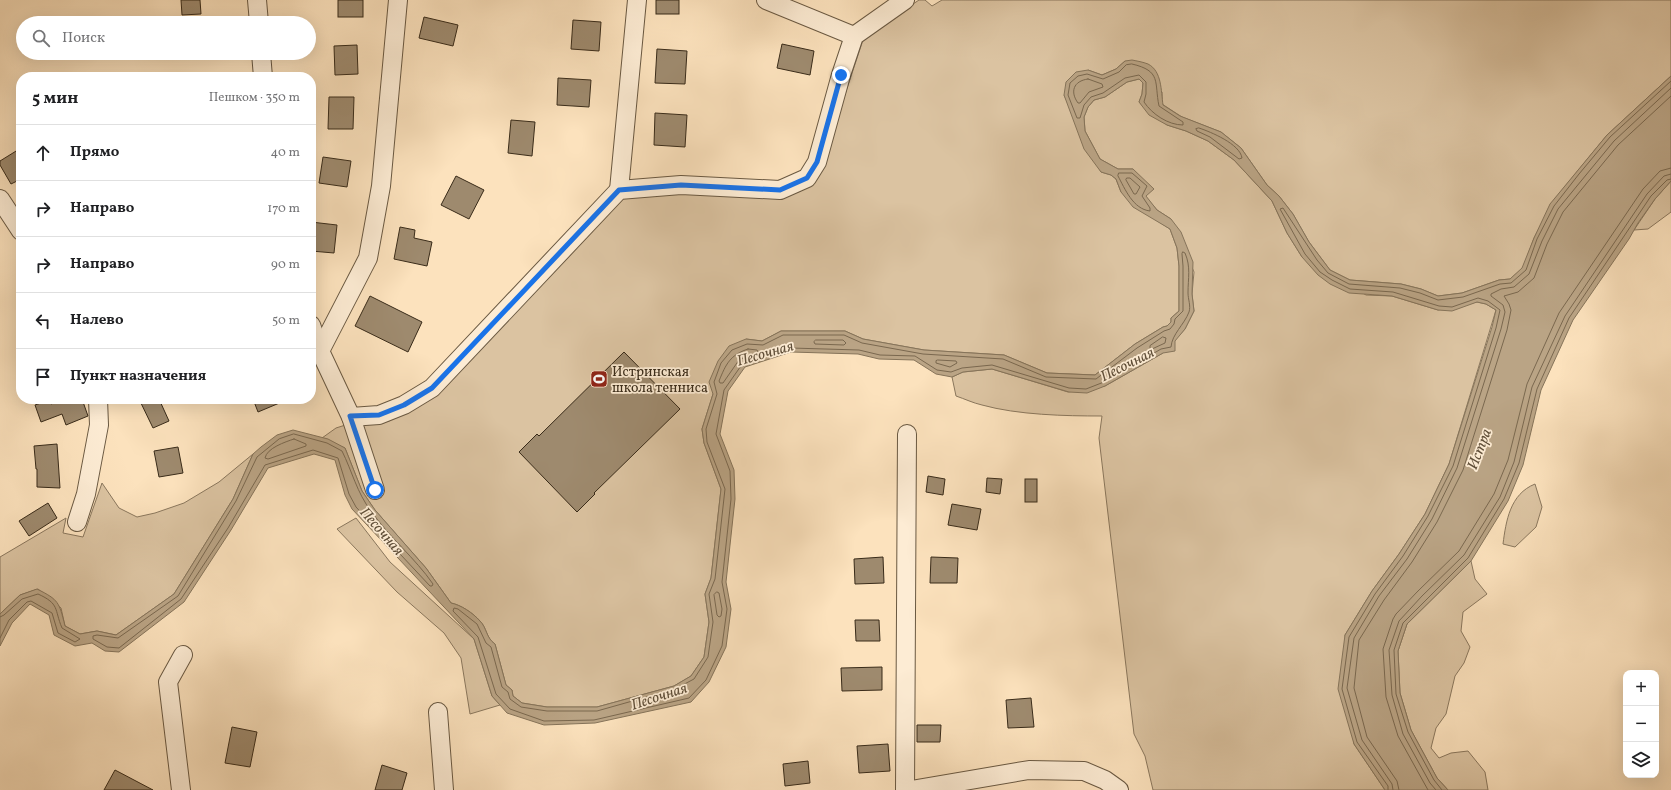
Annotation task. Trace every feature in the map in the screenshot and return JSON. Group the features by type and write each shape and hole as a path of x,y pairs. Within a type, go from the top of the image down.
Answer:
{"street":[{"path":"257,0 258,16"},
{"path":"320,350 368,258 381,186 398,0"},
{"path":"350,416 379,415 404,405 432,388 619,190 636,0"},
{"path":"766,0 854,36"},
{"path":"619,190 681,185 780,190 807,178 817,162 841,75 854,36 905,0"},
{"path":"262,60 263,72"},
{"path":"0,199 16,223"},
{"path":"316,339 350,416 375,490"},
{"path":"77,522 86,494 99,425 98,404"},
{"path":"906,790 907,434"},
{"path":"180,790 168,682 183,655"},
{"path":"438,712 444,790"},
{"path":"911,790 1029,770 1084,771 1105,780 1119,790"}],"shaded area":[{"path":"919,0 925,0 932,6 942,0 1671,0 1671,76 1607,135 1554,200 1534,238 1523,268 1510,279 1499,280 1462,293 1438,296 1421,289 1401,284 1350,280 1330,270 1309,242 1293,214 1279,196 1267,185 1241,148 1221,132 1182,117 1162,104 1162,92 1125,61 1116,69 1102,75 1088,70 1064,95 1101,172 1111,175 1116,179 1121,192 1156,220 1170,229 1177,248 1179,266 1179,311 1171,318 1171,322 1167,326 1135,344 1095,375 1047,373 1004,355 924,350 863,339 845,331 781,331 762,341 746,339 713,394 702,429 704,443 721,489 711,578 705,594 709,622 704,657 691,676 674,686 597,707 547,707 522,703 513,696 512,690 506,685 495,644 490,639 482,624 467,610 451,603 426,568 375,510 362,491 345,448 322,438 336,428 358,421 389,421 410,408 626,193 636,188 777,196 799,192 804,189 812,181 821,167 864,37"},
{"path":"1139,79 1143,83 1142,94 1139,102 1167,125 1186,131 1208,141 1234,160 1272,201 1287,233 1302,257 1366,295 1392,296 1438,310 1477,302 1486,304 1496,310 1449,464 1425,514 1399,554 1372,591 1345,635 1354,744 1385,790 1153,790 1145,756 1134,734 1099,438 1102,416 1057,415 1011,411 979,404 956,396 952,377 963,372 992,369 1068,392 1105,386 1163,353 1185,329 1194,311 1192,294 1194,272 1171,219 1157,210 1145,196 1150,190 1133,169 1118,169 1100,159 1085,131 1084,117 1088,107 1094,100 1105,97 1127,82"},
{"path":"1671,181 1671,212 1648,229 1634,230 1655,199"},
{"path":"253,454 233,499 174,594 116,635 97,631 80,634 65,626 61,608 38,589 20,595 0,614 0,557 66,518 63,533 83,537 102,483 119,508 137,517 155,513 184,503 219,482"},
{"path":"1535,484 1542,507 1536,527 1515,547 1503,544 1508,518 1515,501 1520,494"},
{"path":"356,518 390,562 474,639 492,696 500,705 470,714 461,658 444,633 397,592 337,529"},
{"path":"1471,561 1475,579 1487,594 1463,612 1461,631 1470,647 1464,663 1455,676 1446,714 1436,728 1431,748 1439,758 1451,753 1468,751 1485,772 1488,790 1448,790 1437,778 1411,730 1400,693 1398,651 1407,624"}],"water":[{"path":"1132,60 1148,64 1156,71 1160,82 1163,105 1180,116 1221,132 1241,148 1267,185 1279,196 1293,214 1309,242 1330,270 1350,280 1401,284 1421,289 1438,296 1462,293 1499,280 1510,279 1522,268 1550,204 1607,135 1671,76 1671,181 1655,199 1638,223 1629,239 1573,320 1541,390 1523,465 1508,501 1471,561 1407,624 1398,651 1400,693 1411,730 1437,778 1448,790 1385,790 1354,744 1338,689 1345,635 1372,591 1399,554 1425,514 1449,464 1496,310 1486,304 1477,302 1452,311 1438,310 1392,296 1349,293 1330,284 1318,275 1302,257 1287,233 1272,201 1234,160 1208,141 1186,131 1167,125 1149,115 1139,102 1142,94 1143,83 1139,79 1127,82 1105,97 1094,100 1088,107 1084,117 1085,131 1100,159 1118,169 1133,169 1154,189 1146,196 1157,210 1171,219 1181,232 1193,262 1192,294 1194,311 1185,329 1175,341 1175,351 1163,353 1105,386 1087,393 1069,392 992,369 963,372 952,377 936,374 914,360 879,359 858,354 791,352 745,367 728,391 720,434 734,470 735,499 726,582 731,609 726,647 709,682 691,702 595,723 544,725 507,713 492,696 474,639 352,509 345,495 335,460 314,454 268,468 231,530 184,602 119,652 105,651 92,643 75,646 54,635 49,615 30,604 12,623 0,646 0,614 20,595 37,589 54,599 59,607 65,626 80,634 97,631 116,635 174,594 233,499 253,454 277,435 293,430 328,439 345,448 362,491 375,510 426,568 451,603 467,610 482,624 490,639 495,644 506,685 512,690 513,696 522,703 547,707 597,707 674,686 691,676 704,657 709,622 705,594 711,578 721,489 704,443 702,429 713,394 709,382 718,361 729,346 746,339 762,341 781,331 845,331 863,339 924,350 1004,355 1047,373 1095,375 1135,344 1167,326 1171,322 1171,318 1179,311 1179,266 1177,248 1170,229 1133,207 1121,192 1116,179 1111,175 1101,172 1084,149 1064,95 1066,82 1076,72 1088,70 1102,75 1116,69 1125,61"}],"building":[{"path":"181,0 200,0 201,14 182,15"},
{"path":"338,0 363,0 363,17 338,17"},
{"path":"656,0 679,0 679,14 656,14"},
{"path":"424,17 458,25 453,46 419,38"},
{"path":"573,20 601,22 599,51 571,49"},
{"path":"782,44 814,51 810,75 777,68"},
{"path":"357,45 358,74 335,75 334,46"},
{"path":"657,49 687,51 685,84 655,83"},
{"path":"558,78 591,80 589,107 557,105"},
{"path":"329,97 354,97 353,129 328,129"},
{"path":"655,113 687,115 685,147 654,145"},
{"path":"511,120 535,122 532,156 508,153"},
{"path":"16,151 16,182 11,184 0,165 0,161"},
{"path":"323,157 351,161 347,187 319,183"},
{"path":"456,176 484,190 469,219 441,205"},
{"path":"316,223 337,225 334,253 316,251"},
{"path":"400,227 415,230 414,238 432,242 427,266 394,259"},
{"path":"370,296 422,322 408,352 355,326"},
{"path":"624,352 680,409 594,493 595,494 577,512 519,452 537,434 539,436"},
{"path":"84,404 88,416 66,425 62,414 41,422 35,405"},
{"path":"141,404 161,404 169,421 153,428"},
{"path":"255,404 277,404 258,412"},
{"path":"57,444 60,488 37,487 37,469 34,446"},
{"path":"178,447 183,473 159,477 154,451"},
{"path":"928,476 945,479 943,495 926,492"},
{"path":"987,478 1002,479 1000,494 986,492"},
{"path":"1025,479 1037,479 1037,502 1025,502"},
{"path":"48,503 57,518 29,536 19,521"},
{"path":"952,504 981,509 977,530 948,525"},
{"path":"883,557 884,583 855,584 854,559"},
{"path":"931,557 958,558 957,583 930,583"},
{"path":"855,620 879,620 880,641 856,641"},
{"path":"882,667 882,690 842,691 841,668"},
{"path":"1031,698 1034,727 1008,728 1006,700"},
{"path":"917,725 941,725 940,742 917,742"},
{"path":"232,727 257,732 250,767 225,763"},
{"path":"888,744 890,771 859,773 857,746"},
{"path":"808,761 810,783 785,786 783,764"},
{"path":"382,765 407,773 402,790 375,790"},
{"path":"115,770 153,790 104,790"}],"place":[{"name":"Истринская школа тенниса","path":"599,379"}],"route":[{"path":"375,490 350,416 379,415 404,405 432,388 619,190 681,185 766,191 780,190 807,178 817,162 826,134 841,75"}],"water label":[{"name":"Песочная","path":"765,353"},
{"name":"Песочная","path":"1127,364"},
{"name":"Истра","path":"1479,449"},
{"name":"Песочная","path":"382,531"},
{"name":"Песочная","path":"659,696"}]}
